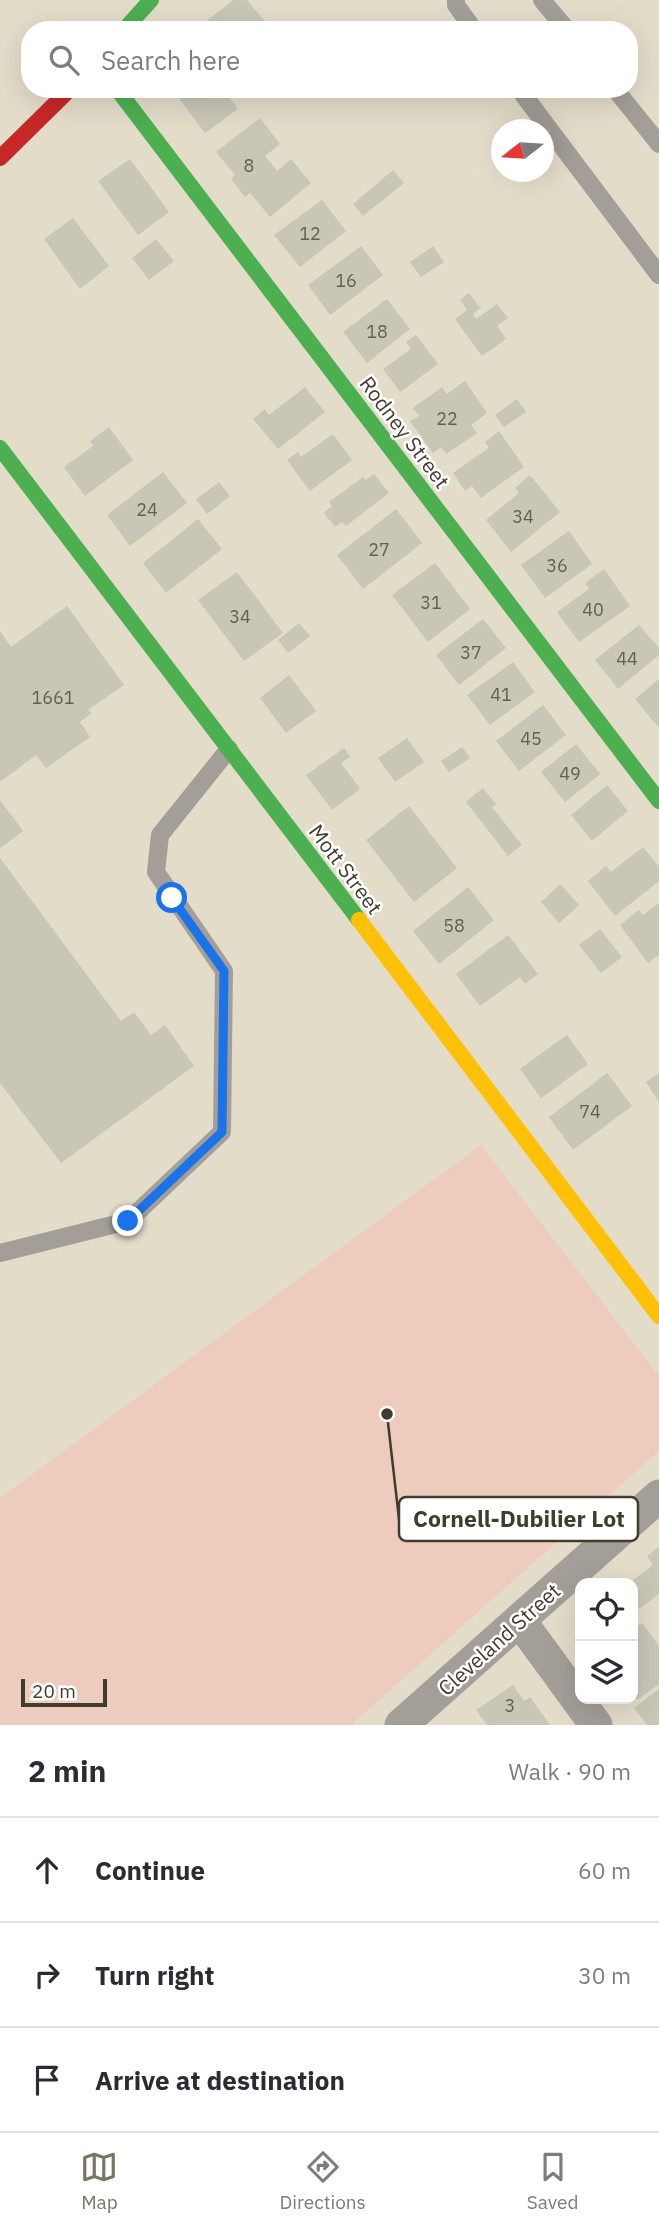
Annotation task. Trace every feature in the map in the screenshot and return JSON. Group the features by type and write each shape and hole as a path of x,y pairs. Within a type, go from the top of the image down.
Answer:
{"street":[{"path":"132,21 151,0"},
{"path":"0,158 61,98"},
{"name":"Rodney Street","path":"124,98 659,801"},
{"name":"Mott Street","path":"0,448 659,1316"},
{"name":"Cleveland Street","path":"401,1725 659,1496"},
{"path":"520,1621 596,1725"}],"lane":[{"path":"456,0 456,5 468,21"},
{"path":"542,0 559,21"},
{"path":"526,98 659,275"},
{"path":"622,98 659,144"},
{"path":"0,1253 128,1221 222,1132 224,971 156,872 160,835 229,749"}],"shaded area":[{"path":"481,1145 659,1376 659,1451 351,1725 0,1725 0,1498"}],"building":[{"path":"233,0 247,0 264,21 209,21"},
{"path":"179,98 230,98 238,109 205,133"},
{"path":"260,118 280,144 265,156 277,171 291,159 311,183 270,217 250,193 245,197 231,179 235,175 216,152"},
{"path":"130,159 169,212 138,235 98,181"},
{"path":"393,170 404,183 363,216 353,204"},
{"path":"322,200 346,231 300,267 274,235"},
{"path":"73,218 109,266 80,289 44,239"},
{"path":"156,239 174,261 149,280 132,258"},
{"path":"361,246 383,275 330,315 308,285"},
{"path":"433,246 444,262 421,277 410,262"},
{"path":"469,293 480,308 473,314 476,319 497,304 508,318 497,326 506,339 482,356 455,319 467,310 460,300"},
{"path":"387,299 410,329 367,363 343,332"},
{"path":"416,335 438,364 400,392 383,369 411,349 406,342"},
{"path":"465,381 487,413 471,425 477,433 446,454 441,447 433,453 410,421 419,416 413,408 442,387 447,394"},
{"path":"305,387 325,412 278,449 253,419 265,409 269,415"},
{"path":"517,399 526,412 504,427 495,415"},
{"path":"109,427 133,460 85,496 64,467 93,446 90,441"},
{"path":"499,431 524,467 481,498 472,486 465,491 453,473 489,448 485,442"},
{"path":"333,434 352,460 310,491 287,460 298,452 301,457"},
{"path":"163,472 187,503 130,546 107,515"},
{"path":"374,474 389,493 346,526 342,522 335,527 324,513 332,506 329,502 363,477 366,480"},
{"path":"530,475 560,512 511,552 486,520 519,493 515,488"},
{"path":"219,482 230,496 207,514 196,499"},
{"path":"396,509 422,543 363,589 337,555"},
{"path":"198,519 222,549 166,593 143,563"},
{"path":"569,531 592,564 545,598 521,565"},
{"path":"435,563 470,609 428,642 392,595"},
{"path":"604,569 630,606 579,642 557,612 589,589 585,583"},
{"path":"237,572 283,633 244,661 198,600"},
{"path":"67,606 124,685 88,710 92,713 80,722 90,737 46,768 36,755 0,782 0,631 11,647"},
{"path":"483,619 506,648 459,685 436,655"},
{"path":"299,623 310,636 288,653 278,640"},
{"path":"639,625 659,648 659,655 618,689 595,660"},
{"path":"513,662 535,692 490,725 467,695"},
{"path":"289,675 316,711 286,733 260,698"},
{"path":"659,679 659,728 635,699"},
{"path":"543,705 566,735 519,771 496,741"},
{"path":"407,738 424,762 395,782 378,758"},
{"path":"576,744 600,774 565,802 541,772"},
{"path":"462,747 470,758 449,772 441,761"},
{"path":"344,748 350,757 341,763 360,789 332,810 306,775"},
{"path":"607,785 628,811 592,841 571,815"},
{"path":"483,788 496,804 492,807 522,845 508,856 466,802"},
{"path":"0,800 23,831 0,848"},
{"path":"409,806 457,868 414,902 366,840"},
{"path":"643,847 659,867 659,881 615,916 588,881 606,866 611,872"},
{"path":"0,858 121,1021 134,1012 151,1035 165,1025 194,1066 61,1163 0,1083"},
{"path":"560,884 579,905 559,923 541,902"},
{"path":"468,887 494,920 439,964 413,931"},
{"path":"659,903 659,955 648,963 620,925 639,910 643,915"},
{"path":"600,929 622,957 601,973 579,945"},
{"path":"508,935 538,974 525,984 520,977 480,1006 456,974"},
{"path":"567,1035 588,1064 541,1098 520,1069"},
{"path":"607,1073 632,1106 573,1150 549,1117"},
{"path":"659,1073 659,1102 646,1082"},
{"path":"659,1547 659,1594 638,1609 638,1578 636,1578 653,1565 647,1556"},
{"path":"642,1623 659,1646 659,1684 638,1699 638,1641 638,1626"},
{"path":"513,1685 524,1701 530,1697 550,1725 487,1725 476,1710"},
{"path":"659,1689 659,1725 647,1725 634,1708"}],"traffic: fast":[{"path":"132,21 151,0"},
{"path":"124,98 659,801"},
{"path":"0,448 359,920"}],"traffic: slow":[{"path":"359,920 659,1316"}],"traffic: jam":[{"path":"0,158 61,98"}],"place":[{"name":"Cornell-Dubilier Lot","path":"387,1414"}],"route":[{"path":"128,1221 222,1132 224,971 172,898"}]}
